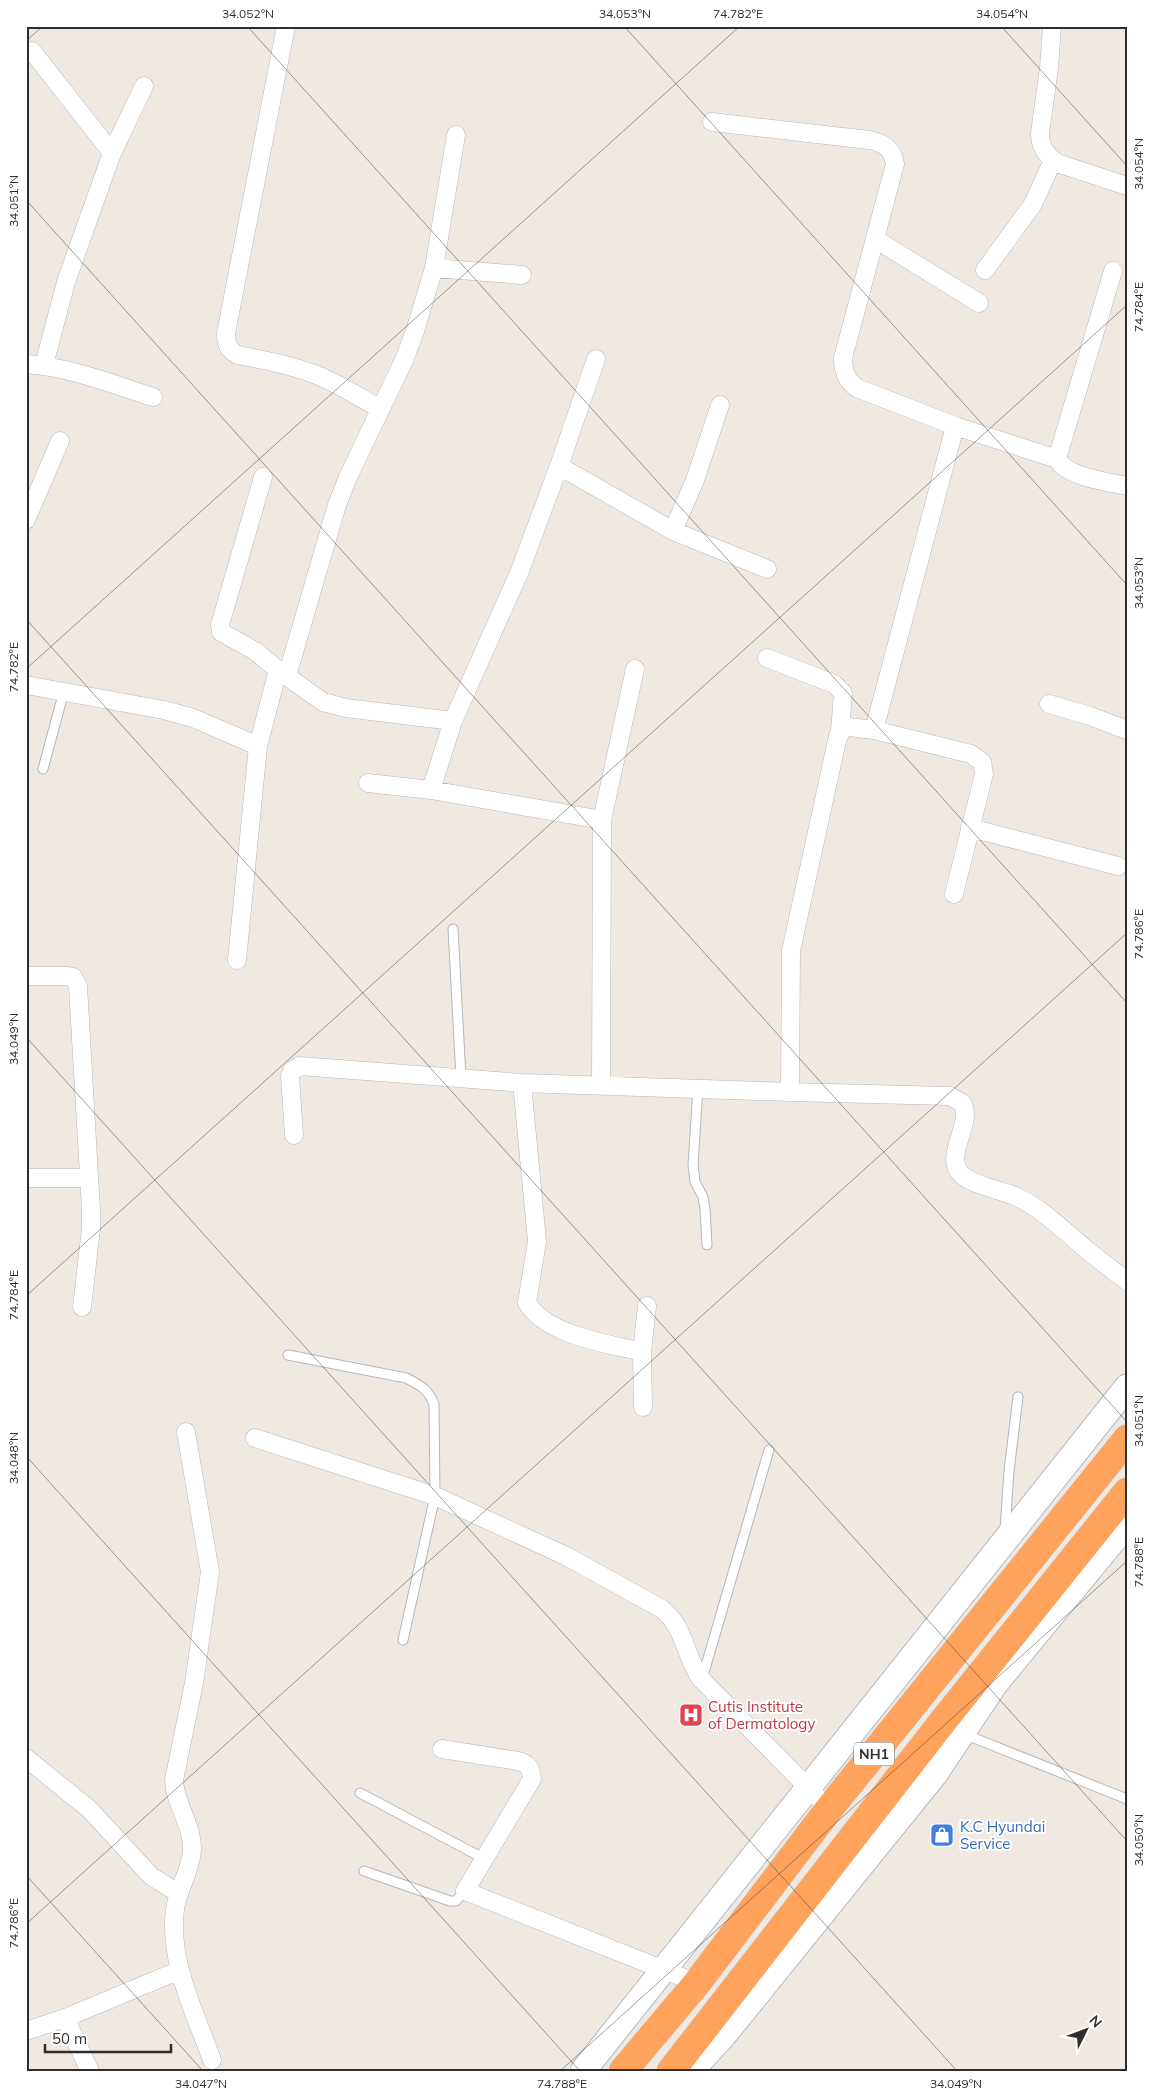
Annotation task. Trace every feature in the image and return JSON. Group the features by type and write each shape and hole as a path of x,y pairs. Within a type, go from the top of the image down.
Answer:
{"highway":[{"name":"NH1","path":"623,2071 697,1983 829,1809 1127,1440"},
{"name":"NH1","path":"671,2071 952,1727 1127,1492"}],"street":[{"path":"286,26 226,333 226,342 232,352 238,355 292,366 315,374 337,384 380,409"},
{"path":"1052,26 1049,68 1040,133 1040,141 1044,150 1053,160 1127,186"},
{"path":"32,50 112,153"},
{"path":"44,365 66,282 112,153 144,86"},
{"path":"712,122 880,142 894,156 895,164 843,358 843,366 850,383 857,388 955,426 1057,460 1074,473 1127,486"},
{"path":"237,960 258,746 337,505 348,477 405,358 434,268 456,135"},
{"path":"985,270 1033,204 1053,160"},
{"path":"875,239 979,303"},
{"path":"434,268 522,275"},
{"path":"1057,460 1113,271"},
{"path":"431,790 453,721 519,573 596,359"},
{"path":"26,364 44,365 153,397"},
{"path":"673,531 695,480 720,406"},
{"path":"874,730 955,426"},
{"path":"26,520 60,441"},
{"path":"559,466 673,531 767,569"},
{"path":"263,477 220,629 224,634 255,651 314,697 335,706 453,721"},
{"path":"767,658 834,684 843,693 840,731 791,951 790,1092"},
{"path":"601,1085 602,820 635,669"},
{"path":"26,685 178,714 193,718 258,746"},
{"path":"1049,704 1090,716 1127,730"},
{"path":"840,731 849,727 874,730 978,757 983,766 984,774 954,894"},
{"path":"368,783 431,790 602,820"},
{"path":"970,828 1118,866"},
{"path":"26,976 68,976 73,977 76,981 91,1229 82,1307"},
{"path":"294,1135 290,1076 292,1071 300,1066 522,1082 950,1096 958,1100 965,1108 966,1114 956,1151 960,1174 1016,1197 1043,1212 1087,1251 1127,1281"},
{"path":"522,1082 537,1241 527,1303 536,1313 568,1333 642,1352"},
{"path":"26,1178 89,1178"},
{"path":"643,1407 642,1352 647,1306"},
{"path":"583,2071 1127,1387"},
{"path":"186,1432 210,1572 194,1683 174,1780 175,1794 190,1832 192,1850 178,1893 173,1927 180,1970 212,2060"},
{"path":"254,1438 435,1496 566,1556 662,1609 672,1617 679,1627 693,1668 702,1679 829,1809"},
{"path":"691,2071 724,2035 935,1774 952,1727 995,1684 1127,1524"},
{"path":"442,1749 518,1761 526,1764 531,1771 532,1779 465,1891 664,1968 697,1983"},
{"path":"26,1758 89,1809 151,1876 178,1893"},
{"path":"26,2031 65,2018 180,1970"},
{"path":"65,2018 90,2071"}],"lane":[{"path":"43,769 64,691"},
{"path":"453,929 461,1078"},
{"path":"698,1089 693,1165 695,1182 705,1209 707,1245"},
{"path":"288,1355 406,1378 423,1386 430,1394 434,1404 435,1496 403,1640"},
{"path":"1004,1541 1009,1471 1018,1397"},
{"path":"702,1679 769,1450"},
{"path":"952,1727 1127,1799"},
{"path":"360,1793 483,1858"},
{"path":"364,1871 450,1901 456,1901 465,1891"}],"place":[{"name":"Cutis Institute of Dermatology","path":"691,1715"},
{"name":"K.C Hyundai Service","path":"942,1835"}]}
